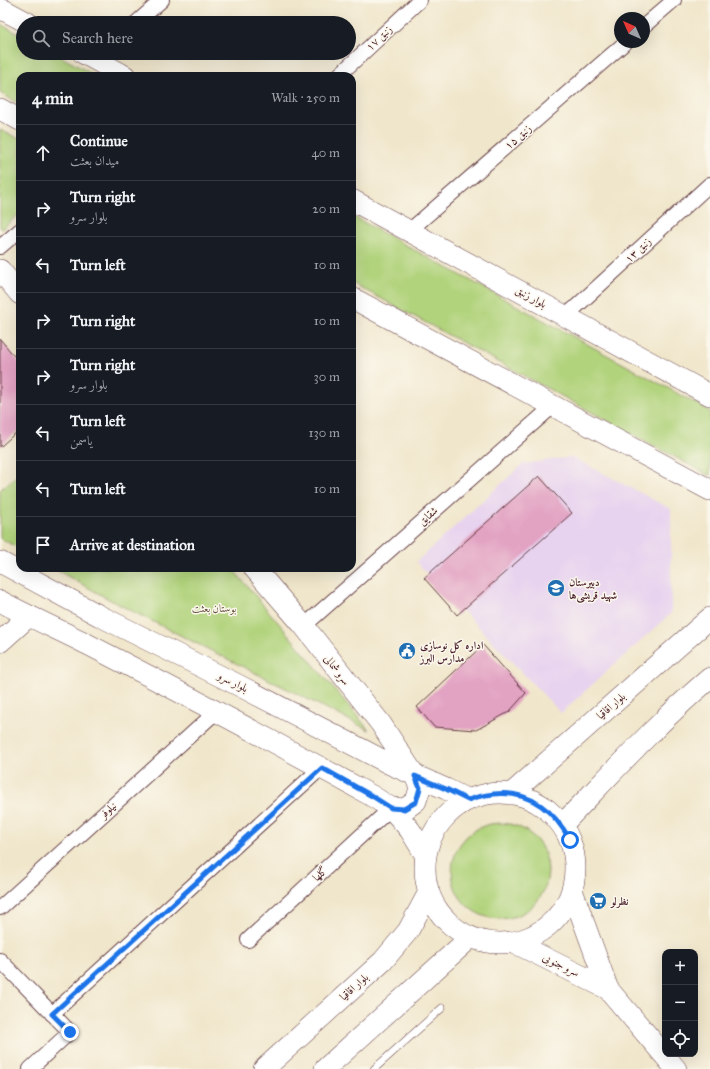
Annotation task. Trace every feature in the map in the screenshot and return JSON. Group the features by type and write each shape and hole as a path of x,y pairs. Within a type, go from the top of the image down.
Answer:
{"main road":[{"path":"0,8 16,17"},
{"path":"101,60 119,72"},
{"path":"0,109 16,118"},
{"name":"بلوار زنبق","path":"356,202 710,395"},
{"path":"356,303 710,490"},
{"name":"بلوار سرو","path":"0,562 16,571"},
{"name":"بلوار سرو","path":"19,572 100,616 238,685 390,764 468,800"},
{"name":"سرو شمالی","path":"257,572 304,626 381,724 415,776"},
{"path":"0,601 88,644 216,711 372,796 391,808 410,830 426,856"},
{"path":"0,642 29,616"},
{"name":"بلوار اقاقیا","path":"511,794 710,618"},
{"path":"562,825 650,734 710,678"},
{"path":"391,808 404,809 416,802 420,788 415,776"},
{"path":"496,793 511,794 531,800 548,810 562,825 570,840 574,857 575,874 572,890 563,909 550,924 532,936 513,942 492,943 471,937 453,926 438,911 428,892 425,874 426,856 434,833 448,814 468,800 482,795 496,793"},
{"name":"سرو جنوبی","path":"572,890 608,988 676,1069"},
{"name":"بلوار اقاقیا","path":"264,1069 383,961 408,931 428,892"},
{"path":"326,1069 471,937"},
{"name":"سرو جنوبی","path":"513,942 608,988"}],"street":[{"path":"144,16 162,0"},
{"name":"زنبق ۱۷","path":"356,59 420,0"},
{"path":"650,21 674,0"},
{"name":"زنبق ۱۵","path":"409,231 619,48"},
{"name":"زنبق ۱۷","path":"342,72 355,60"},
{"name":"زنبق ۱۳","path":"566,316 710,184"},
{"path":"0,247 16,233"},
{"name":"شقایق","path":"304,626 552,406"},
{"name":"نیلوفر","path":"0,908 216,711"},
{"path":"52,1014 322,768"},
{"name":"گلها","path":"248,940 391,808"},
{"path":"0,960 70,1032 30,1069"}],"lane":[{"path":"374,1069 442,1008"}],"shaded area":[{"name":"دبیرستان شهید قریشی‌ها","path":"572,457 671,509 671,613 561,713 416,562 523,464"}],"green space":[{"path":"0,24 16,32 16,60 67,60 89,72 16,72 16,102 0,93"},
{"path":"0,130 16,137 16,217 2,229 0,227"},
{"path":"356,218 710,411 710,476 356,285"},
{"path":"16,476 16,547 0,538 0,490"},
{"name":"بوستان بعثت","path":"60,572 235,572 369,730 112,601"},
{"path":"500,823 518,827 534,837 544,853 548,871 544,889 534,905 518,915 500,919 482,915 466,905 456,889 452,871 456,853 466,837 482,827"}],"building":[{"path":"0,339 16,358 16,433 0,447"},
{"path":"539,476 572,513 457,615 424,578"},
{"path":"483,645 526,693 509,712 476,730 434,727 417,707"}],"place":[{"name":"دبیرستان شهید قریشی‌ها","path":"556,588"},
{"name":"اداره کل نوسازی مدارس البرز","path":"407,651"},
{"name":"نظرلو","path":"598,901"}],"route":[{"path":"70,1032 52,1014 322,768 391,808 404,809 416,802 420,788 415,776 468,800 482,795 496,793 511,794 531,800 548,810 562,825 570,840"}]}
